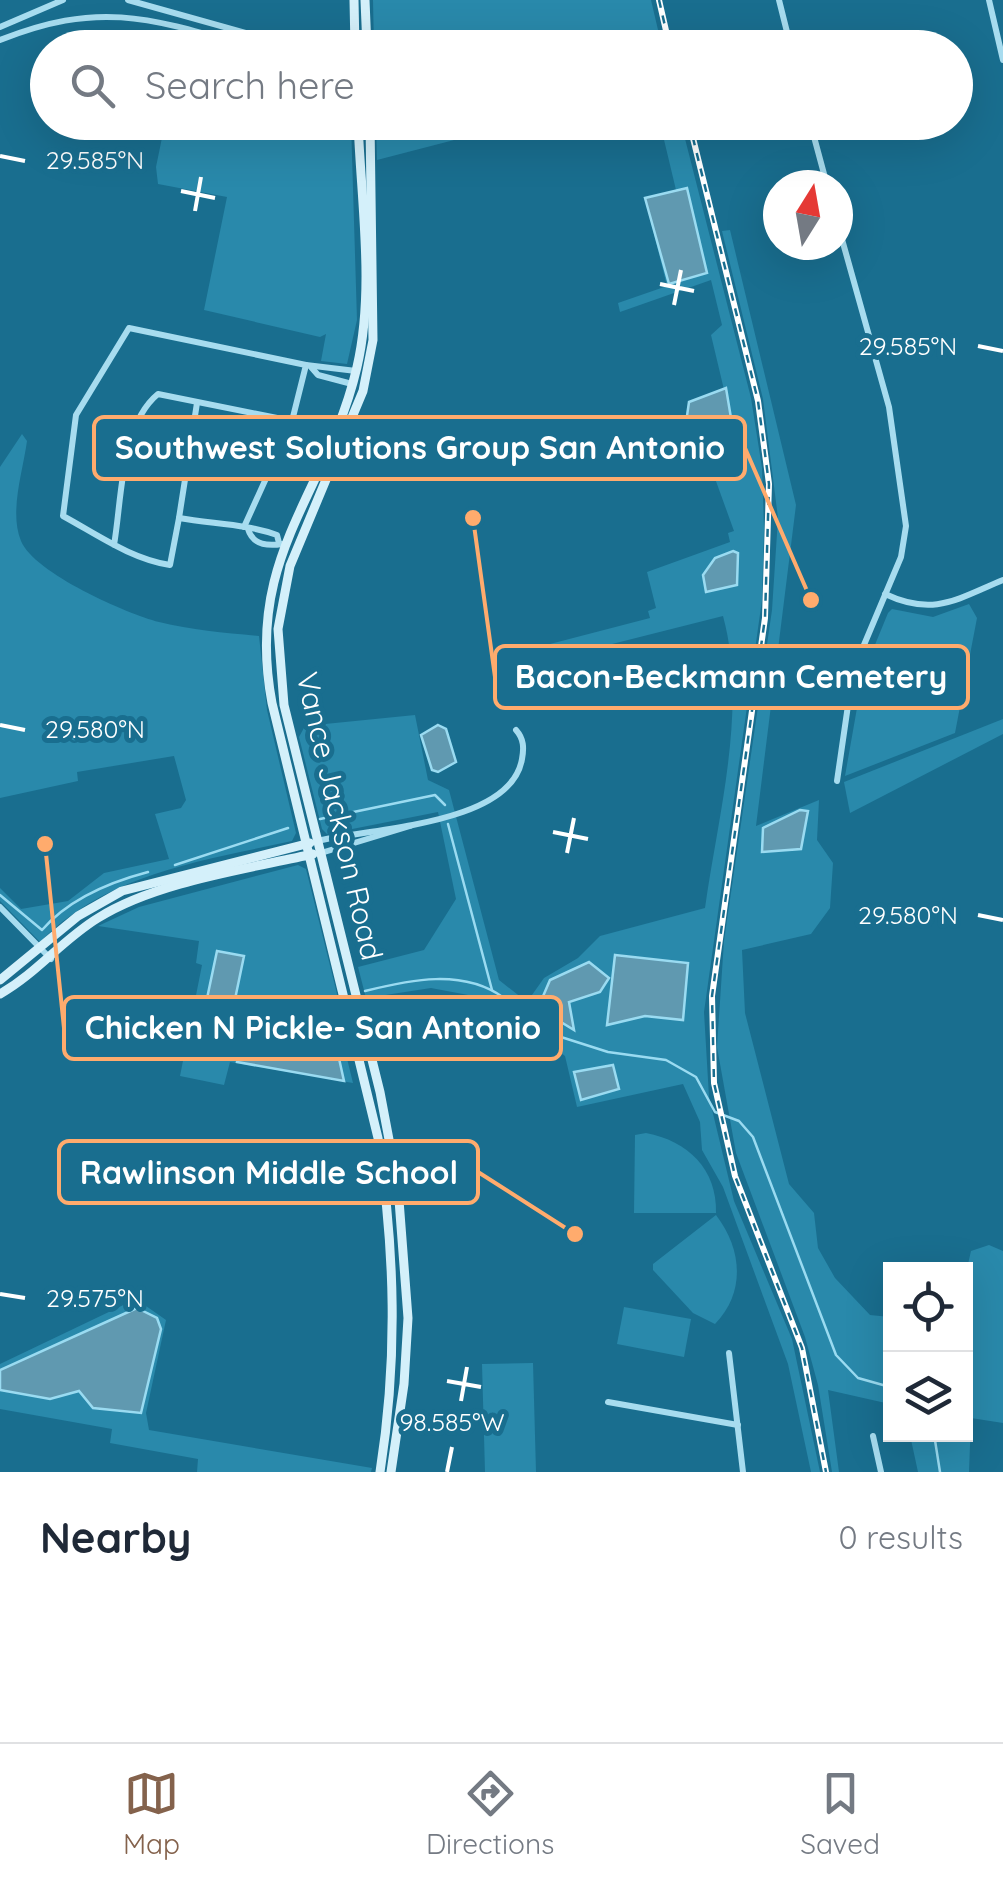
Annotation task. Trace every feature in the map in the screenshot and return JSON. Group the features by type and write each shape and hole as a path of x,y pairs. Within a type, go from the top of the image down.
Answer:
{"main road":[{"path":"354,0 355,30"},
{"path":"365,0 366,30"},
{"name":"Vance Jackson Road","path":"359,140 364,310 356,370 281,544 268,613 268,682 312,842 321,853 390,1136 403,1224 407,1335 392,1472"},
{"name":"Vance Jackson Road","path":"371,140 376,315 368,372 298,538 278,629 284,705 312,842 309,856 378,1138 390,1225 395,1318 380,1472"},
{"path":"0,980 42,950 78,916 122,891 312,842"},
{"path":"0,994 51,959 84,927 127,902 321,853"}],"street":[{"path":"0,26 62,0"},
{"path":"128,0 239,30"},
{"path":"779,0 786,30"},
{"path":"988,0 1003,60"},
{"path":"0,40 53,14 83,8 119,10 192,30"},
{"path":"207,30 210,23"},
{"path":"815,140 823,170"},
{"path":"836,781 853,671 901,557 906,526 890,406 848,260"},
{"path":"197,402 170,565 144,561 62,510 76,416 124,330 308,366 356,370"},
{"path":"308,366 327,378 352,384"},
{"path":"246,528 292,420 308,366"},
{"path":"327,378 330,367"},
{"path":"114,545 132,437 152,398 158,394 292,420"},
{"path":"188,460 267,476"},
{"path":"179,518 261,529 278,536 281,544 272,547 257,542 246,528"},
{"path":"257,542 261,529"},
{"path":"885,594 905,604 939,606 1003,580"},
{"path":"312,842 481,807 512,784 524,746 516,730"},
{"path":"321,853 426,820"},
{"path":"0,907 51,959"},
{"path":"729,1353 743,1472"},
{"path":"608,1402 738,1425"},
{"path":"873,1436 881,1472"}],"shaded area":[{"path":"373,0 651,0 658,30 374,30"},
{"path":"162,140 352,140 357,320 347,364 321,361 326,334 320,337 204,310 227,197 158,184 156,167"},
{"path":"376,140 454,140 377,160"},
{"path":"664,140 685,140 751,398 762,468 762,600 704,1012 709,1097 734,1201 792,1339 820,1472 811,1472 788,1364 723,1187 702,1150 700,1122 683,1084 577,1107 565,1056 484,998 431,988 366,998 358,967 424,950 456,899 438,812 327,834 322,829 299,737 305,726 415,715 428,780 449,790 499,980 527,1002 544,978 578,958 600,936 705,908 732,724 730,651 723,616 533,664 534,707 529,706 527,650 650,618 648,611 656,608 647,572 730,542 728,533 734,531 704,448 735,436 711,335 722,325 711,280 620,312 618,303 667,286 645,198 676,190"},
{"path":"687,188 707,273 669,284 645,198"},
{"path":"730,230 796,505 756,826 819,800 817,840 833,863 830,908 811,934 742,950 745,1013 789,1184 814,1213 818,1248 835,1278 870,1315 883,1316 883,1402 828,1390 839,1472 832,1472 818,1385 805,1337 736,1153 717,1047 724,941 772,610 778,518 763,399 722,231"},
{"path":"726,388 734,436 658,463 658,447 687,416 689,402"},
{"path":"22,434 27,441 17,505 18,530 29,553 44,566 83,590 144,618 259,636 267,710 296,833 292,841 190,864 125,885 66,919 40,942 0,901 0,888 21,909 68,901 104,873 169,859 155,814 181,808 186,800 174,756 77,772 78,781 0,798 0,467"},
{"path":"733,551 738,553 737,585 706,592 703,575 715,558"},
{"path":"969,604 977,618 955,733 845,776 863,674 888,613 892,609 933,617"},
{"path":"1003,719 1003,734 850,813 844,782"},
{"path":"438,725 446,729 456,762 438,772 432,770 421,735"},
{"path":"800,810 808,811 801,849 762,852 763,828"},
{"path":"298,865 306,869 347,1034 341,1034 353,1083 230,1062 224,1085 180,1076 202,965 196,963 199,941 98,926 139,907"},
{"path":"217,951 244,956 224,1052 197,1046"},
{"path":"615,955 688,963 683,1020 645,1016 607,1025"},
{"path":"589,962 609,978 600,992 569,1002 574,1030 538,1008 550,980"},
{"path":"245,1020 334,1036 344,1081 237,1062"},
{"path":"613,1065 619,1089 581,1100 574,1072"},
{"path":"646,1133 675,1143 697,1160 711,1183 716,1213 634,1213 635,1135"},
{"path":"716,1215 731,1242 737,1270 732,1298 715,1324 693,1313 653,1270 653,1264"},
{"path":"989,1245 1003,1251 1003,1423 973,1418 971,1251"},
{"path":"136,1299 166,1320 146,1413 149,1430 372,1468 371,1472 197,1472 198,1459 110,1443 112,1429 0,1409 0,1364"},
{"path":"624,1307 691,1319 684,1357 617,1344"},
{"path":"137,1308 157,1318 161,1329 141,1413 93,1408 79,1391 50,1399 0,1390 0,1370"},
{"path":"533,1363 536,1472 485,1472 482,1364"},
{"path":"912,1442 970,1442 969,1472 918,1472"}],"waterway":[{"path":"320,819 435,795 445,805"},
{"path":"448,824 492,990"},
{"path":"175,865 288,828"},
{"path":"0,895 42,930 90,894 148,872"},
{"path":"365,991 436,979 471,983 504,998"},
{"path":"331,1002 336,997"},
{"path":"515,1006 561,1037 608,1052 666,1060 696,1077 715,1112 739,1121 753,1137 836,1355 858,1378 883,1385"},
{"path":"935,1442 940,1472"}],"railway":[{"path":"659,0 666,30"},
{"path":"693,140 758,401 769,484 765,618 712,996 714,1083 735,1176 802,1348 826,1472"}],"place":[{"name":"Bacon-Beckmann Cemetery","path":"473,518"},
{"name":"Southwest Solutions Group San Antonio","path":"811,600"},
{"name":"Chicken N Pickle- San Antonio","path":"45,844"},
{"name":"Rawlinson Middle School","path":"575,1234"}]}
